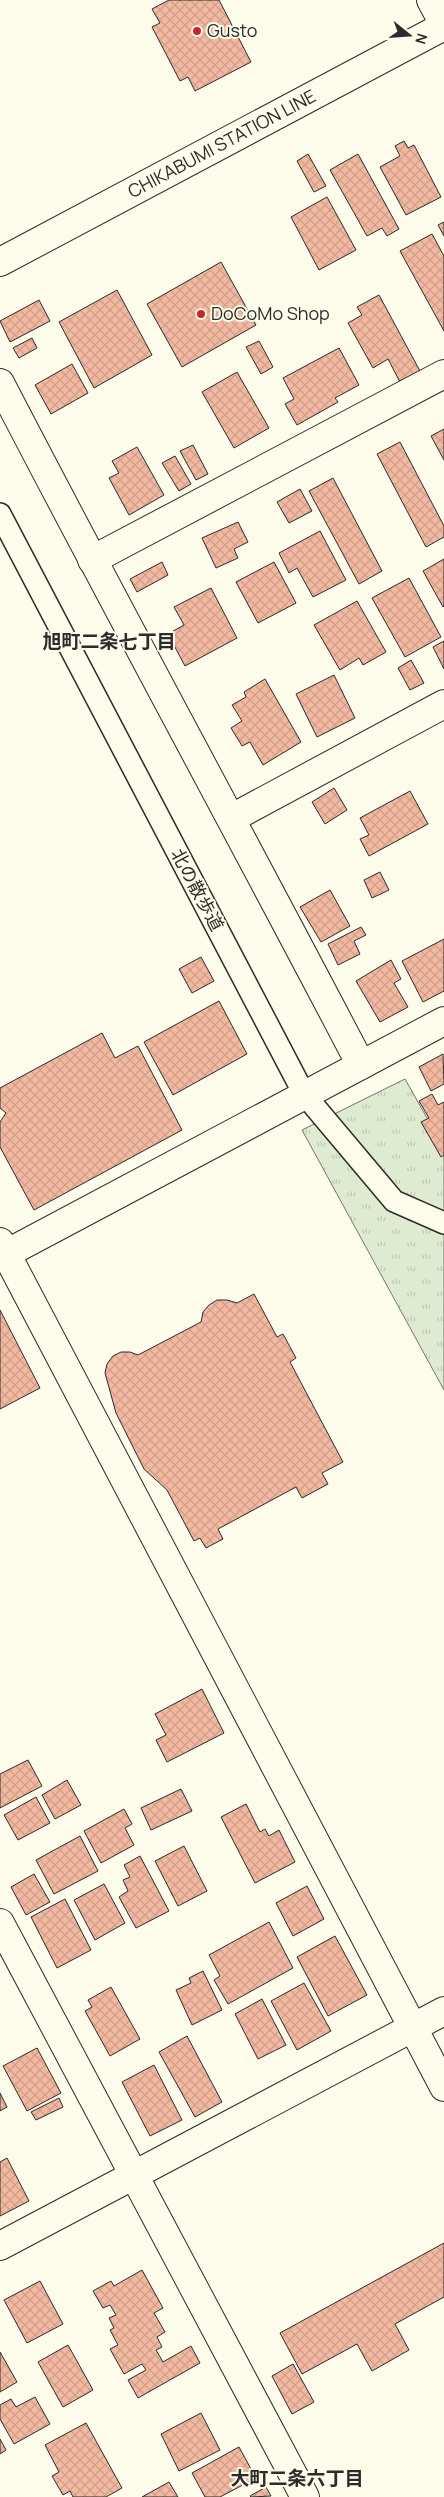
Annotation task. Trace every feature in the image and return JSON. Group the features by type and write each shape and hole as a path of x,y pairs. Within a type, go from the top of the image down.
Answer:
{"street":[{"path":"432,0 444,25"},
{"name":"CHIKABUMI STATION LINE","path":"0,262 444,25"},
{"path":"92,560 444,374"},
{"path":"0,383 92,560 232,818 361,1065"},
{"name":"北の散歩道","path":"0,514 304,1094 394,1201 444,1223"},
{"path":"232,818 444,704"},
{"path":"444,1021 2,1251 444,2087"},
{"path":"0,1923 132,2175 305,2497"},
{"path":"0,2246 444,2011"}],"green space":[{"path":"405,1079 444,1148 444,1390 302,1130"}],"building":[{"path":"169,0 219,0 251,62 195,91 188,77 180,81 152,27 160,23 152,9"},
{"path":"404,141 408,148 414,145 441,197 406,215 380,167 400,156 395,146"},
{"path":"308,154 326,186 314,192 297,161"},
{"path":"358,154 399,229 387,236 382,228 367,236 330,170"},
{"path":"327,197 356,250 319,270 291,217"},
{"path":"444,222 444,236 438,225"},
{"path":"432,234 444,256 444,331 400,251"},
{"name":"DoCoMo Shop","path":"221,262 256,325 182,367 147,304"},
{"path":"117,290 152,355 94,388 59,322"},
{"path":"379,295 420,371 400,382 388,359 373,368 348,323 362,315 357,307"},
{"path":"39,300 50,321 10,342 0,321"},
{"path":"32,338 37,348 19,358 13,348"},
{"path":"259,341 273,367 261,374 246,347"},
{"path":"339,348 359,385 335,398 338,402 297,425 285,404 294,399 283,378"},
{"path":"72,364 88,393 51,414 35,385"},
{"path":"237,372 269,428 234,448 202,392"},
{"path":"444,429 444,460 431,436"},
{"path":"400,442 444,526 444,537 426,547 377,454"},
{"path":"193,445 208,474 196,480 180,451"},
{"path":"137,447 164,495 129,515 109,478 119,473 112,461"},
{"path":"175,456 191,484 179,491 162,463"},
{"path":"333,478 382,571 359,584 309,491"},
{"path":"300,489 312,511 289,523 277,502"},
{"path":"238,522 248,542 234,549 238,558 216,568 202,538"},
{"path":"320,531 346,580 313,597 297,568 289,573 279,553"},
{"path":"444,559 444,606 443,607 423,571"},
{"path":"162,562 168,575 137,592 130,579"},
{"path":"274,562 296,603 258,623 236,582"},
{"path":"409,578 441,637 405,657 372,598"},
{"path":"211,588 237,638 185,666 168,634 184,625 174,607"},
{"path":"357,601 386,652 363,665 359,658 340,670 314,625"},
{"path":"444,641 444,669 433,647"},
{"path":"411,660 424,683 410,690 398,668"},
{"path":"334,675 355,718 317,737 296,694"},
{"path":"265,679 301,742 263,765 250,742 242,746 231,728 242,721 232,705 246,697 244,692"},
{"path":"334,788 347,810 325,824 312,802"},
{"path":"410,791 428,824 369,856 360,839 369,835 360,818"},
{"path":"380,872 389,890 372,898 364,880"},
{"path":"330,890 350,926 321,942 300,907"},
{"path":"361,927 366,935 354,941 360,954 338,965 328,944"},
{"path":"444,939 444,991 423,1002 402,961"},
{"path":"201,957 214,981 192,993 179,969"},
{"path":"391,960 401,979 394,983 408,1007 380,1022 356,981"},
{"path":"219,1001 247,1054 173,1095 144,1042"},
{"path":"102,1033 115,1058 138,1046 182,1130 34,1210 0,1147 0,1122 6,1113 0,1108 0,1088"},
{"path":"443,1054 444,1084 431,1091 419,1067"},
{"path":"432,1094 438,1105 444,1102 444,1155 441,1157 421,1122 429,1118 419,1101"},
{"path":"254,1294 277,1337 283,1334 296,1358 290,1362 343,1462 322,1473 328,1484 302,1498 296,1487 218,1529 223,1539 206,1548 200,1538 194,1541 167,1490 144,1469 116,1413 105,1373 107,1364 113,1356 121,1352 130,1352 138,1355 201,1322 203,1312 217,1300 237,1303"},
{"path":"0,1310 40,1388 0,1409"},
{"path":"202,1689 224,1733 167,1762 156,1740 166,1735 155,1714"},
{"path":"28,1760 42,1786 0,1808 0,1774"},
{"path":"67,1780 81,1805 55,1819 42,1795"},
{"path":"181,1789 192,1811 151,1830 141,1808"},
{"path":"36,1797 50,1823 18,1840 4,1815"},
{"path":"246,1804 260,1832 265,1829 269,1836 279,1830 295,1862 255,1883 221,1817"},
{"path":"124,1809 132,1824 125,1828 134,1845 101,1863 84,1831"},
{"path":"80,1836 98,1871 54,1894 36,1860"},
{"path":"184,1846 207,1891 178,1906 155,1861"},
{"path":"140,1856 169,1911 136,1928 119,1897 128,1891 123,1880 130,1877 124,1865"},
{"path":"34,1874 50,1902 26,1915 11,1887"},
{"path":"104,1884 125,1923 95,1940 74,1900"},
{"path":"307,1886 324,1919 293,1936 276,1903"},
{"path":"65,1899 91,1950 57,1968 31,1917"},
{"path":"269,1922 293,1968 228,2004 214,1980 220,1976 209,1955"},
{"path":"335,1936 367,1995 328,2016 297,1957"},
{"path":"203,1971 222,2010 192,2025 176,1990 191,1983 189,1978"},
{"path":"304,1983 331,2031 297,2050 271,2001"},
{"path":"111,1987 140,2039 110,2056 85,2011 92,2007 88,2000"},
{"path":"262,1999 286,2045 258,2059 235,2014"},
{"path":"187,2036 222,2102 195,2117 159,2052"},
{"path":"37,2048 61,2093 27,2111 3,2066"},
{"path":"154,2065 182,2120 150,2136 122,2082"},
{"path":"0,2093 7,2107 0,2111"},
{"path":"59,2098 63,2107 36,2120 31,2112"},
{"path":"7,2158 29,2201 0,2216 0,2162"},
{"path":"444,2243 444,2297 395,2324 409,2350 372,2371 357,2344 302,2374 280,2333"},
{"path":"142,2270 163,2308 154,2313 165,2332 157,2337 162,2347 156,2350 163,2362 191,2346 200,2363 138,2398 128,2380 146,2370 142,2364 124,2374 110,2349 118,2345 110,2330 114,2328 109,2318 116,2315 110,2305 103,2308 93,2291 111,2281 114,2286"},
{"path":"40,2281 63,2324 27,2343 4,2300"},
{"path":"68,2345 93,2390 63,2407 38,2362"},
{"path":"0,2352 17,2382 0,2392"},
{"path":"293,2364 314,2402 292,2414 272,2376"},
{"path":"35,2397 50,2424 14,2444 0,2419 0,2405 11,2399 16,2407"},
{"path":"201,2413 220,2450 179,2471 161,2434"},
{"path":"86,2423 122,2488 106,2497 73,2497 70,2491 63,2495 52,2476 59,2472 45,2445"},
{"path":"0,2439 6,2450 0,2454"},
{"path":"239,2447 256,2478 220,2497 205,2497 192,2473"},
{"path":"169,2482 178,2497 142,2497"},
{"path":"266,2487 271,2496 250,2496"}],"place":[{"name":"Gusto","path":"197,31"},
{"name":"DoCoMo Shop","path":"201,314"}],"district":[{"name":"旭町二条七丁目","path":"109,641"},
{"name":"大町二条六丁目","path":"297,2478"}]}
